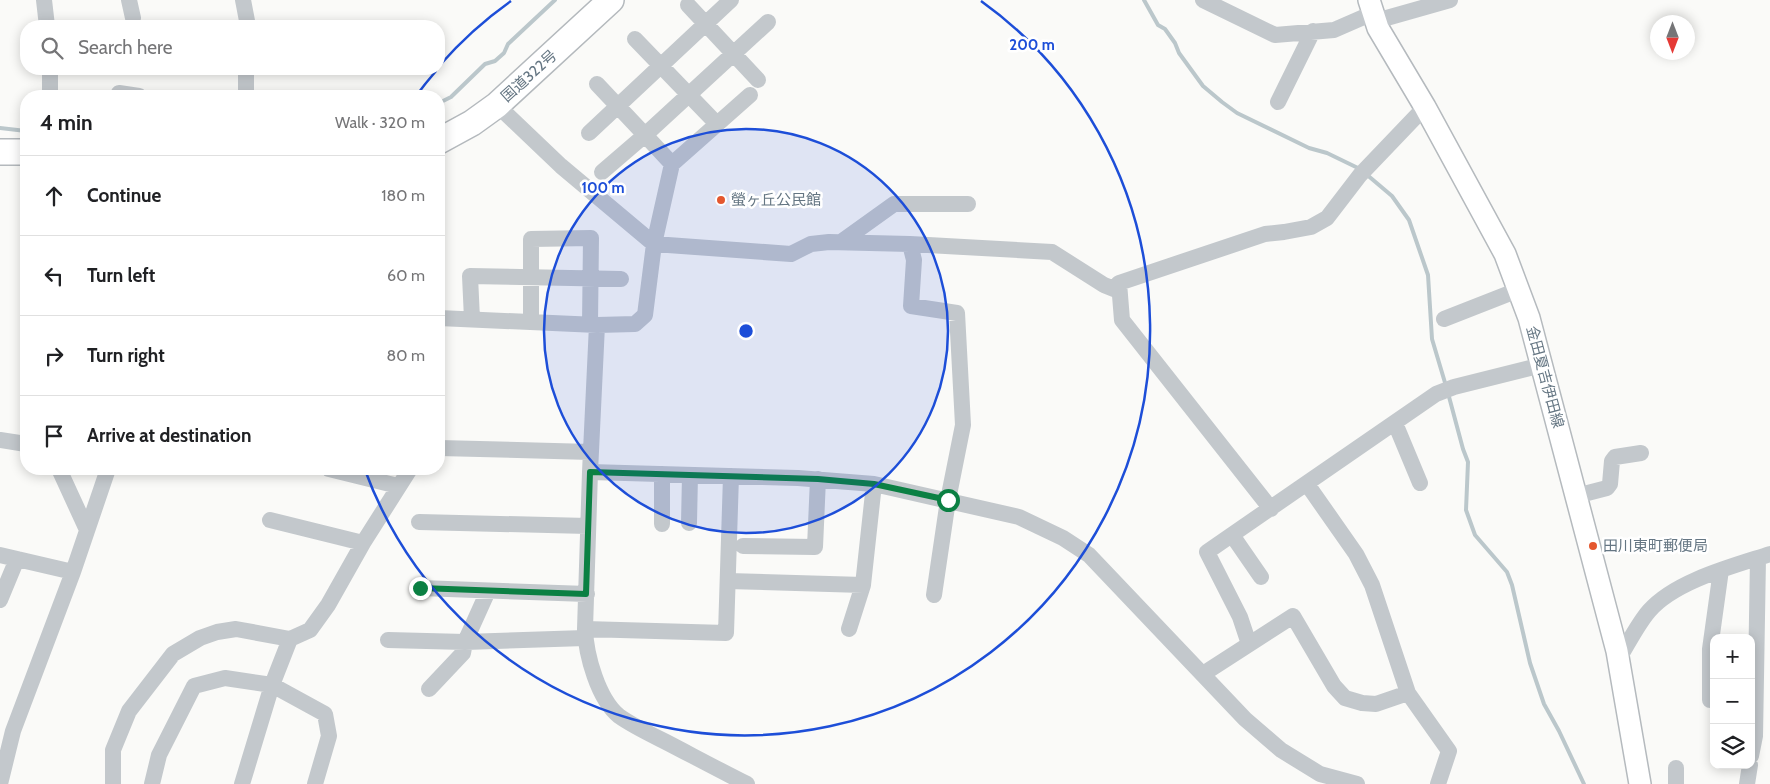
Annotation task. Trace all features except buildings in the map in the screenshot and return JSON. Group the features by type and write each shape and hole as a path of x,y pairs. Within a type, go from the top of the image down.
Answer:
{"highway":[{"name":"国道322号","path":"445,139 472,123 497,105 611,0"},
{"path":"0,152 20,152"}],"main road":[{"name":"金田夏吉伊田線","path":"1373,11 1378,28 1425,107 1505,254 1529,318 1618,660 1640,784"}],"street":[{"path":"44,0 47,20"},
{"path":"129,0 133,18"},
{"path":"242,0 247,20"},
{"path":"589,133 731,0"},
{"path":"1203,0 1274,35 1334,30 1373,11 1450,0"},
{"path":"688,5 758,80"},
{"path":"602,172 768,22"},
{"path":"1278,102 1313,32"},
{"path":"635,39 717,124"},
{"path":"50,75 50,90"},
{"path":"246,75 246,90"},
{"path":"597,84 672,164"},
{"path":"445,318 594,325 635,324 646,315 654,244 672,164 750,95"},
{"path":"497,105 561,166 654,244 791,254 811,244 841,242 1052,252 1104,285 1120,291"},
{"path":"1271,508 1122,320 1119,283 1265,234 1311,227 1326,218 1364,170 1425,107"},
{"path":"841,242 894,204 968,204"},
{"path":"531,322 531,239 591,238 594,325 585,634 595,677 604,698 619,715 651,734 747,784"},
{"path":"910,244 914,260 912,306 958,312 963,425 948,500 934,595"},
{"path":"472,319 470,276 621,279"},
{"path":"1444,319 1518,290"},
{"path":"1249,644 1240,617 1207,552 1436,394 1448,389 1542,365"},
{"path":"1394,422 1420,483"},
{"path":"0,440 20,443"},
{"path":"445,448 591,452"},
{"path":"1576,496 1607,488 1610,484 1612,461 1616,457 1641,453"},
{"path":"590,472 818,479 874,484 1019,517 1063,538 1089,555 1245,719 1317,779 1357,784"},
{"path":"662,474 662,524"},
{"path":"62,475 87,530"},
{"path":"2,774 7,729 73,572 106,475"},
{"path":"353,475 398,486"},
{"path":"114,784 113,750 129,711 173,654 200,638 217,632 236,629 290,639 310,630 328,606 363,543 406,475"},
{"path":"689,523 690,475"},
{"path":"388,640 465,642 585,634 726,633 731,476"},
{"path":"744,546 815,547 818,479"},
{"path":"849,630 863,585 874,484"},
{"path":"1307,484 1356,554 1372,585 1408,693 1449,751 1438,784"},
{"path":"270,520 363,543"},
{"path":"420,522 588,526"},
{"path":"1232,535 1261,577"},
{"path":"0,555 73,572"},
{"path":"1618,660 1649,611 1672,591 1721,570 1764,556 1755,724"},
{"path":"0,600 17,559"},
{"path":"1710,679 1710,649 1721,570"},
{"path":"728,582 863,585"},
{"path":"420,588 586,594"},
{"path":"429,688 463,653 465,642 488,591"},
{"path":"1203,674 1293,616 1334,686 1345,698 1362,703 1376,704 1408,693"},
{"path":"242,784 272,685 290,639"},
{"path":"152,784 158,755 194,686 225,678 272,685 325,714 329,736 315,784"},
{"path":"1747,784 1749,769"}],"waterway":[{"path":"445,100 451,97 485,64 495,61 504,53 508,44 555,0"},
{"path":"1144,0 1158,25 1165,29 1175,43 1179,53 1203,86 1222,102 1237,113 1309,148 1327,153 1360,169"},
{"path":"0,128 20,130"},
{"path":"1366,174 1392,196 1409,220 1428,275 1432,339 1446,386"},
{"path":"1448,393 1468,462 1466,510 1475,535 1507,572 1512,585 1530,663 1544,704 1584,784"}],"place":[{"name":"螢ヶ丘公民館","path":"721,200"},
{"name":"田川東町郵便局","path":"1593,546"}],"route":[{"path":"420,588 586,594 590,472 818,479 874,484 948,500"}]}
